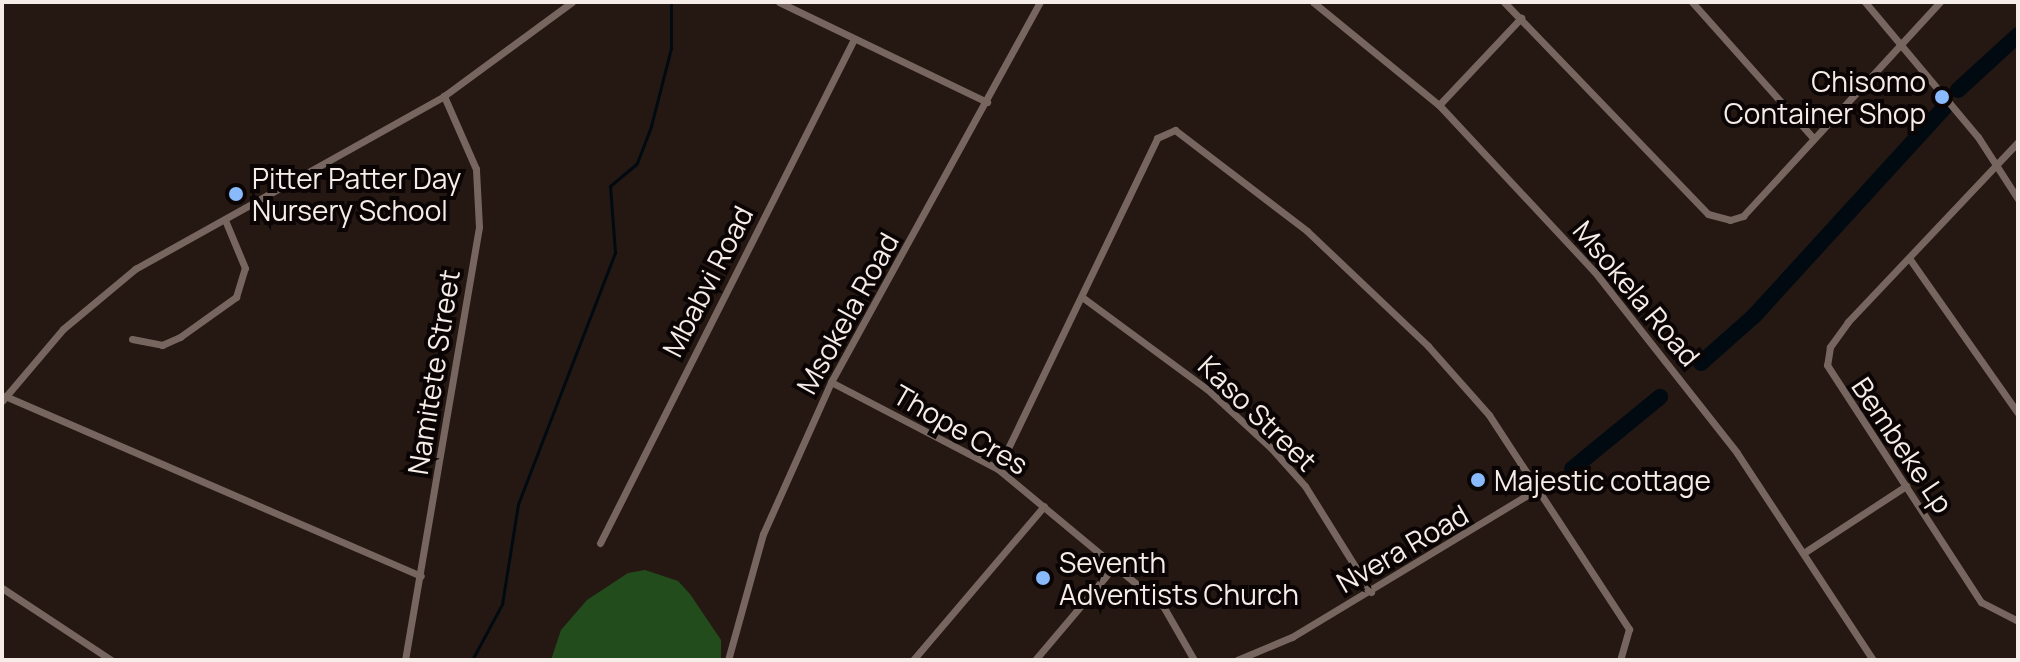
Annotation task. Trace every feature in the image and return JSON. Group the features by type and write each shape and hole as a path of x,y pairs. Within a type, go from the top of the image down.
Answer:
{"street":[{"path":"421,576 4,398 101,295 225,220 444,96 572,2"},
{"path":"779,2 987,102"},
{"name":"Msokela Road","path":"728,660 763,534 831,382 1040,2"},
{"name":"Msokela Road","path":"1313,2 1439,105 1594,271 1737,453 1805,552 1873,660"},
{"path":"1504,2 1714,217 1743,216 1940,2"},
{"path":"1692,2 1814,139"},
{"path":"1865,2 1901,41 1997,166 2018,199"},
{"path":"1439,105 1521,18"},
{"name":"Mbabvi Road","path":"600,543 854,39"},
{"name":"Namitete Street","path":"405,660 480,205 465,134 444,96"},
{"path":"998,469 1165,132 1184,133 1267,196 1368,287 1489,415 1541,487 1619,611 1630,643 1620,660"},
{"name":"Bembeke Lp","path":"2018,142 1834,340 1827,365 1981,602 2018,621"},
{"path":"132,339 162,345 180,337 236,297 245,268 225,220"},
{"path":"1909,258 2018,413"},
{"name":"Kaso Street","path":"1082,297 1207,389 1271,448 1305,486 1371,592"},
{"name":"Thope Cres","path":"831,382 998,469 1117,563 1163,606 1194,660"},
{"path":"1805,552 1906,486"},
{"name":"Nvera Road","path":"1237,660 1371,592 1541,487"},
{"path":"913,660 1044,506"},
{"path":"1035,660 1117,563"},
{"path":"2,588 111,660"}],"green space":[{"path":"645,570 678,581 690,594 721,640 721,660 551,660 561,630 587,600 628,573"}],"waterway":[{"path":"472,660 502,604 518,504 615,252 610,186 637,163 651,126 671,48 671,2"},
{"path":"1958,90 2018,35"},
{"path":"1701,363 1754,316 1944,108"},
{"path":"1572,469 1660,397"}],"place":[{"name":"Chisomo Container Shop","path":"1942,97"},
{"name":"Pitter Patter Day Nursery School","path":"236,194"},
{"name":"Majestic cottage","path":"1478,480"},
{"name":"Seventh Adventists Church","path":"1043,578"}]}
